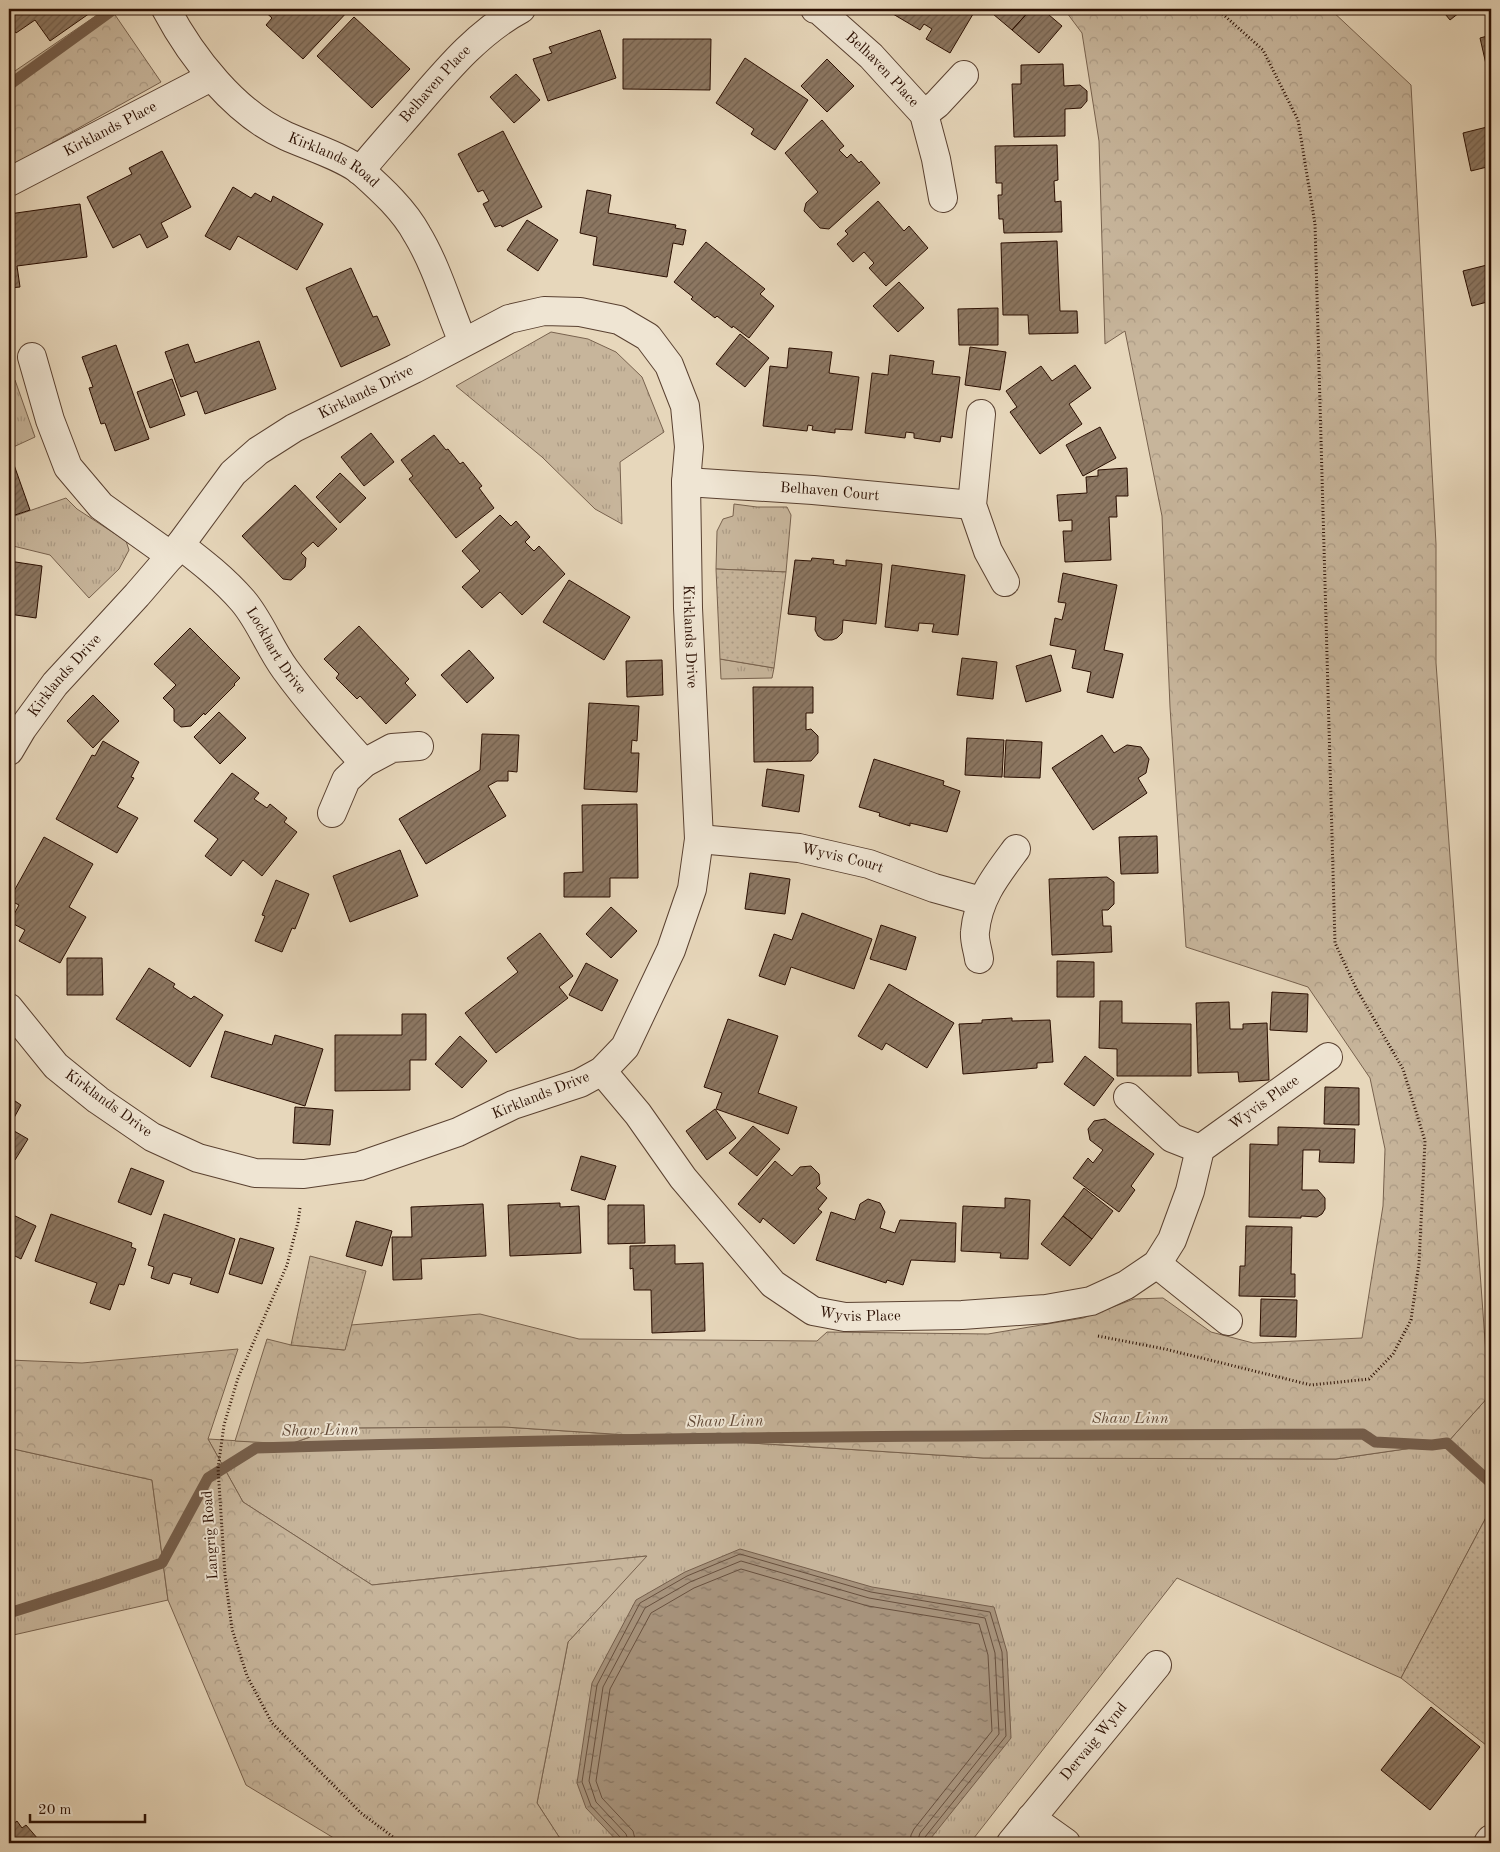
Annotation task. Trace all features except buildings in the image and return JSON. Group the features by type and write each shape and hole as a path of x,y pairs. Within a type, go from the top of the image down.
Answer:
{"street":[{"name":"Kirklands Road","path":"166,9 174,24 211,77 251,114 284,136 326,153 360,170 397,207 417,233 463,342"},
{"name":"Belhaven Place","path":"360,170 446,70 475,43 510,15 521,9"},
{"name":"Belhaven Place","path":"815,9 819,10 871,56 924,114 936,159 942,198"},
{"name":"Belhaven Place","path":"924,114 937,104 964,75"},
{"name":"Kirklands Place","path":"9,182 211,77"},
{"name":"Kirklands Drive","path":"9,751 22,729 55,684 137,596 175,550 233,473 258,451 294,428 414,369 509,319 544,312 580,312 619,320 648,337 669,365 685,406 689,447 686,482 688,608 699,839 692,889 671,950 625,1047 602,1071 580,1083 513,1105 458,1132 360,1166 304,1174 255,1173 198,1158 152,1137 98,1100 56,1066 9,1009"},
{"name":"Lockhart Drive","path":"32,357 50,420 68,467 101,506 214,572 244,601 283,666 307,698 364,763"},
{"path":"981,414 972,506 988,551 1005,582"},
{"name":"Belhaven Court","path":"686,482 813,490 972,506"},
{"path":"332,813 346,780 364,763 392,748 419,746"},
{"name":"Wyvis Court","path":"699,839 799,848 869,864 934,888 981,901"},
{"path":"979,959 975,933 981,901 994,878 1016,849"},
{"name":"Wyvis Place","path":"602,1071 638,1114 683,1178 773,1284 813,1311 845,1317 962,1315 1046,1309 1091,1301 1126,1285 1157,1264 1172,1240 1190,1191 1200,1149 1328,1057"},
{"path":"1128,1097 1172,1138 1200,1149"},
{"path":"1157,1264 1228,1322"},
{"name":"Dervaig Wynd","path":"1011,1843 1157,1665"},
{"path":"1031,1818 1066,1843"},
{"path":"1488,1843 1491,1839"}],"path":[{"path":"1097,1335 1165,1349 1311,1385 1369,1379 1393,1354 1411,1320 1419,1263 1425,1141 1403,1069 1356,988 1334,943 1315,224 1298,120 1263,50 1217,9"},
{"name":"Langrig Road","path":"304,1174 298,1222 287,1265 238,1378 224,1425 218,1468 225,1575 231,1620 247,1676 272,1723 362,1812 401,1843"}],"green space":[{"path":"106,9 111,9 161,82 9,167 9,75"},
{"path":"1064,9 1330,9 1411,85 1436,544 1436,663 1489,1396 1447,1443 1336,1459 983,1458 504,1427 336,1428 290,1444 235,1441 267,1339 291,1345 344,1350 351,1325 480,1314 579,1339 817,1341 827,1332 988,1334 1083,1318 1134,1299 1163,1298 1211,1332 1253,1343 1362,1338 1383,1206 1385,1149 1370,1078 1308,987 1186,947 1170,707 1162,516 1125,331 1105,344 1099,141 1082,33"},
{"path":"551,332 588,339 616,352 642,377 664,432 620,462 622,524 595,509 542,457 456,386"},
{"path":"9,376 15,380 35,437 9,449"},
{"path":"66,498 77,509 126,541 129,550 119,569 89,598 50,555 9,545 9,518"},
{"path":"734,504 757,507 787,507 791,515 786,572 716,569 717,531 723,519 733,516"},
{"path":"716,569 786,572 774,668 720,659"},
{"path":"720,659 774,668 772,678 721,679"},
{"path":"310,1256 366,1271 345,1350 291,1345"},
{"path":"238,1349 208,1439 243,1502 372,1585 647,1556 568,1642 537,1803 563,1843 342,1843 246,1785 168,1600 152,1480 9,1448 9,1360 82,1363"},
{"path":"1489,1396 1491,1399 1491,1508 1401,1678 1177,1578 970,1843 563,1843 537,1803 568,1642 646,1556 372,1585 243,1502 208,1439 290,1444 336,1428 504,1427 983,1458 1336,1459 1447,1443"},
{"path":"9,1448 152,1480 168,1600 9,1636"},
{"path":"1491,1508 1491,1749 1401,1678"}],"water":[{"path":"740,1549 872,1587 994,1607 1007,1652 1011,1738 927,1843 619,1843 586,1808 577,1783 592,1683 636,1600 685,1572"}],"waterway":[{"path":"9,85 114,9"},
{"name":"Shaw Linn","path":"9,1613 162,1563 208,1478 256,1448 810,1437 1363,1434 1375,1442 1432,1445 1447,1443 1491,1483"}]}
